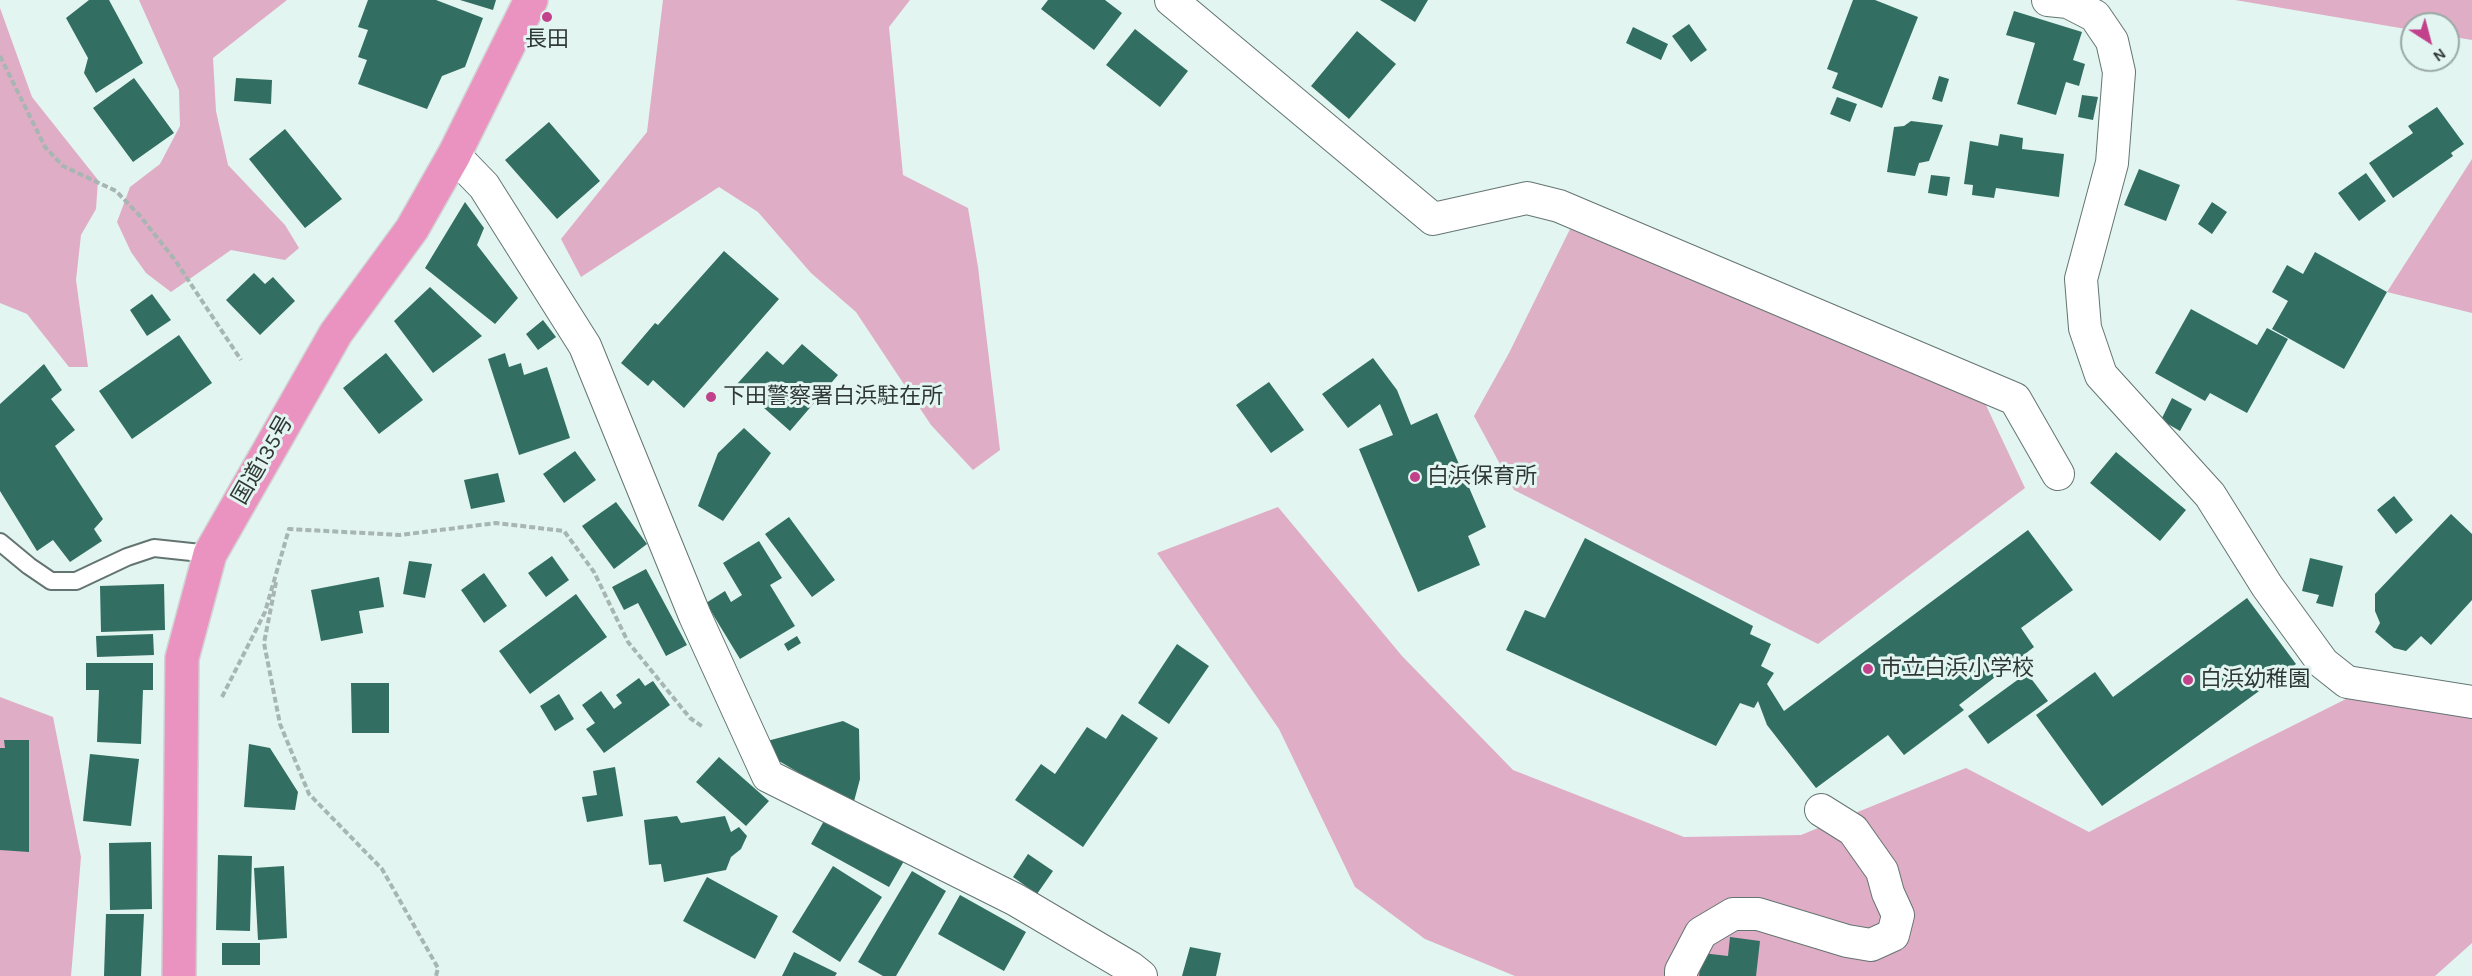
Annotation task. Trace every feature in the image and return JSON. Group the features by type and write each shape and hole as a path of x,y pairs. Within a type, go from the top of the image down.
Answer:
{"highway":[{"name":"国道135号","path":"179,976 182,658 210,554 336,333 412,229 454,155 531,0"}],"street":[{"path":"1171,0 1433,219 1527,198 1559,206 2015,399 2058,474"},
{"path":"2048,0 2068,2 2095,16 2112,40 2119,72 2112,164 2081,279 2085,328 2101,375 2210,495 2267,586 2323,663 2347,682 2472,702"},
{"path":"454,155 484,186 585,346 695,616 768,776 1016,900 1141,976"},
{"path":"1681,976 1681,970 1701,933 1733,914 1758,914 1847,941 1871,945 1893,935 1898,915 1888,893 1882,871 1853,830 1821,810"}],"lane":[{"path":"0,542 51,581 76,581 111,564 154,548 210,554"}],"path":[{"path":"0,56 45,147 63,166 116,191 140,216 175,260 240,360"},
{"path":"220,701 265,612 290,529 400,535 496,523 564,531 594,572 628,642 690,718 708,731"},
{"path":"282,555 264,643 280,724 309,795 382,869 438,968 436,976"}],"shaded area":[{"path":"139,0 287,0 213,58 216,111 228,165 285,225 299,248 285,260 231,250 171,292 146,273 131,252 117,222 130,187 160,164 180,126 179,90"},
{"path":"663,0 910,0 889,27 903,175 968,208 978,267 1000,450 973,470 931,425 856,312 811,273 758,212 719,187 581,277 561,239 647,132"},
{"path":"2235,0 2472,0 2472,40 2460,38 2460,12 2400,12 2400,28"},
{"path":"0,8 32,97 98,180 96,209 81,235 76,280 88,367 69,367 27,314 0,303"},
{"path":"2472,159 2472,313 2387,292"},
{"path":"1570,229 1984,401 2025,488 1818,644 1514,490 1474,416 1509,353"},
{"path":"1278,507 1402,656 1513,770 1684,837 1801,835 1966,768 2089,832 2372,686 2472,712 2472,943 2435,976 1515,976 1425,939 1355,887 1279,729 1157,553"},
{"path":"0,697 53,717 81,857 71,976 0,976"}],"building":[{"path":"89,0 109,0 143,63 96,93 84,73 88,58 66,18"},
{"path":"368,0 436,0 483,18 465,67 442,76 427,109 358,84 367,60 358,57 368,30 358,27"},
{"path":"460,0 496,0 493,10"},
{"path":"1048,0 1105,0 1122,13 1094,50 1041,9"},
{"path":"1380,0 1428,0 1415,22"},
{"path":"1853,0 1875,0 1918,17 1882,108 1832,88 1838,73 1827,69"},
{"path":"2014,11 2082,32 2073,60 2085,64 2079,86 2066,82 2056,115 2017,104 2035,43 2006,35"},
{"path":"1689,24 1707,50 1691,62 1672,36"},
{"path":"1633,27 1668,44 1661,60 1626,43"},
{"path":"1135,29 1188,71 1160,107 1106,65"},
{"path":"1357,31 1396,64 1349,119 1311,86"},
{"path":"1939,76 1949,79 1942,102 1932,99"},
{"path":"134,78 174,133 133,162 93,108"},
{"path":"236,78 272,80 271,104 234,101"},
{"path":"2082,95 2098,97 2093,120 2078,117"},
{"path":"1837,97 1857,104 1850,122 1830,114"},
{"path":"2437,107 2464,144 2451,153 2453,156 2393,198 2369,163 2413,133 2408,126"},
{"path":"1911,121 1943,125 1929,161 1919,163 1915,176 1887,172 1894,127 1904,126"},
{"path":"549,122 600,181 557,219 505,160"},
{"path":"285,129 342,199 305,228 249,159"},
{"path":"2000,134 2023,138 2022,149 2064,154 2059,197 1996,188 1994,198 1972,195 1973,185 1964,184 1970,141 1998,146"},
{"path":"2139,169 2180,185 2166,221 2124,205"},
{"path":"2366,173 2386,201 2359,221 2338,193"},
{"path":"1931,175 1950,177 1947,196 1928,193"},
{"path":"465,202 484,228 477,245 518,298 495,324 425,268"},
{"path":"2212,202 2227,212 2212,234 2198,224"},
{"path":"724,251 779,299 684,408 653,380 648,386 621,363 655,323 658,325"},
{"path":"2315,252 2387,292 2344,369 2272,329 2288,301 2272,292 2287,265 2303,274"},
{"path":"254,273 265,284 273,277 295,301 260,335 226,300"},
{"path":"430,287 482,336 433,373 394,321"},
{"path":"152,294 171,320 147,336 130,310"},
{"path":"2191,309 2257,345 2267,328 2288,339 2247,413 2210,393 2205,401 2155,373"},
{"path":"543,320 556,337 538,350 526,334"},
{"path":"179,335 212,383 132,439 99,391"},
{"path":"802,344 838,375 790,431 737,384 767,351 783,365"},
{"path":"386,353 423,400 379,434 343,388"},
{"path":"505,353 509,367 521,363 524,375 547,367 570,438 519,455 488,359"},
{"path":"1373,358 1397,390 1411,425 1437,413 1486,527 1468,536 1480,565 1418,592 1359,449 1393,435 1380,404 1348,428 1322,394"},
{"path":"44,364 62,390 51,399 75,430 55,446 103,519 94,529 102,541 70,562 53,540 37,551 0,491 0,404"},
{"path":"1269,382 1304,430 1271,453 1236,405"},
{"path":"2172,398 2192,409 2180,431 2161,420"},
{"path":"744,428 771,453 723,521 698,506 718,453"},
{"path":"575,451 596,480 564,503 543,474"},
{"path":"2116,452 2186,510 2160,541 2090,483"},
{"path":"498,473 505,502 471,509 464,480"},
{"path":"2394,496 2413,520 2396,534 2377,510"},
{"path":"616,502 647,544 614,569 582,526"},
{"path":"2451,514 2472,534 2472,600 2431,645 2421,636 2406,651 2394,648 2375,632 2380,623 2375,611 2375,594"},
{"path":"789,517 835,580 812,597 765,534"},
{"path":"2028,530 2073,590 2021,628 2034,647 1959,705 1964,710 1904,755 1888,735 1816,788 1767,725 1758,701 1754,708 1740,703 1716,746 1506,650 1525,610 1545,618 1585,538 1753,626 1750,634 1771,644 1761,666 1774,673 1767,684 1784,711"},
{"path":"759,541 782,578 770,585 795,626 740,659 706,603 725,591 731,602 742,595 723,563"},
{"path":"552,556 569,580 546,597 528,573"},
{"path":"2310,558 2343,566 2333,607 2316,603 2319,595 2302,591"},
{"path":"409,561 432,564 425,598 403,594"},
{"path":"646,569 687,645 666,656 638,603 624,610 612,587"},
{"path":"484,573 507,606 484,623 461,590"},
{"path":"379,577 384,607 359,611 363,633 321,641 311,590"},
{"path":"164,584 165,630 101,632 100,586"},
{"path":"576,594 607,637 530,694 499,651"},
{"path":"2247,598 2296,664 2102,806 2036,715 2095,672 2113,697"},
{"path":"153,634 154,655 97,657 96,636"},
{"path":"797,636 801,643 788,651 784,644"},
{"path":"1177,644 1209,666 1169,724 1138,703"},
{"path":"86,663 153,663 153,690 143,690 141,744 97,742 99,690 86,690"},
{"path":"2027,673 2048,701 1988,744 1968,716"},
{"path":"639,678 645,686 653,681 670,705 604,753 586,729 595,723 582,705 601,691 614,709 622,703 616,695"},
{"path":"351,683 389,683 389,733 352,733"},
{"path":"559,694 574,719 555,731 540,706"},
{"path":"1122,714 1158,738 1083,847 1015,800 1041,764 1055,774 1087,727 1106,739"},
{"path":"843,721 859,729 860,779 853,805 779,761 767,741"},
{"path":"4,740 29,740 29,852 0,850 0,748 5,748"},
{"path":"249,744 270,748 298,792 295,810 244,807"},
{"path":"90,754 139,759 131,826 83,821"},
{"path":"719,757 769,801 746,826 696,782"},
{"path":"615,767 623,816 587,822 582,797 597,795 593,771"},
{"path":"677,816 681,823 725,816 731,832 739,827 747,836 741,849 731,857 726,870 664,882 661,864 649,865 644,820"},
{"path":"825,819 904,861 889,887 811,844"},
{"path":"151,842 152,909 110,910 109,843"},
{"path":"1028,854 1053,871 1037,894 1013,877"},
{"path":"218,855 252,856 250,931 216,930"},
{"path":"284,866 287,938 258,940 254,868"},
{"path":"833,866 882,897 840,962 792,932"},
{"path":"912,871 946,891 896,976 883,976 858,962"},
{"path":"707,877 778,916 755,959 683,921"},
{"path":"960,895 1026,932 1004,971 938,934"},
{"path":"106,914 144,914 141,976 104,976"},
{"path":"1730,937 1760,941 1756,976 1699,976 1702,953 1728,956"},
{"path":"222,943 260,943 260,965 222,965"},
{"path":"1190,947 1221,953 1216,976 1182,976"},
{"path":"794,952 837,973 835,976 782,976"}],"place":[{"name":"長田","path":"547,17"},
{"name":"下田警察署白浜駐在所","path":"711,397"},
{"name":"白浜保育所","path":"1415,477"},
{"name":"市立白浜小学校","path":"1868,669"},
{"name":"白浜幼稚園","path":"2188,680"}]}
